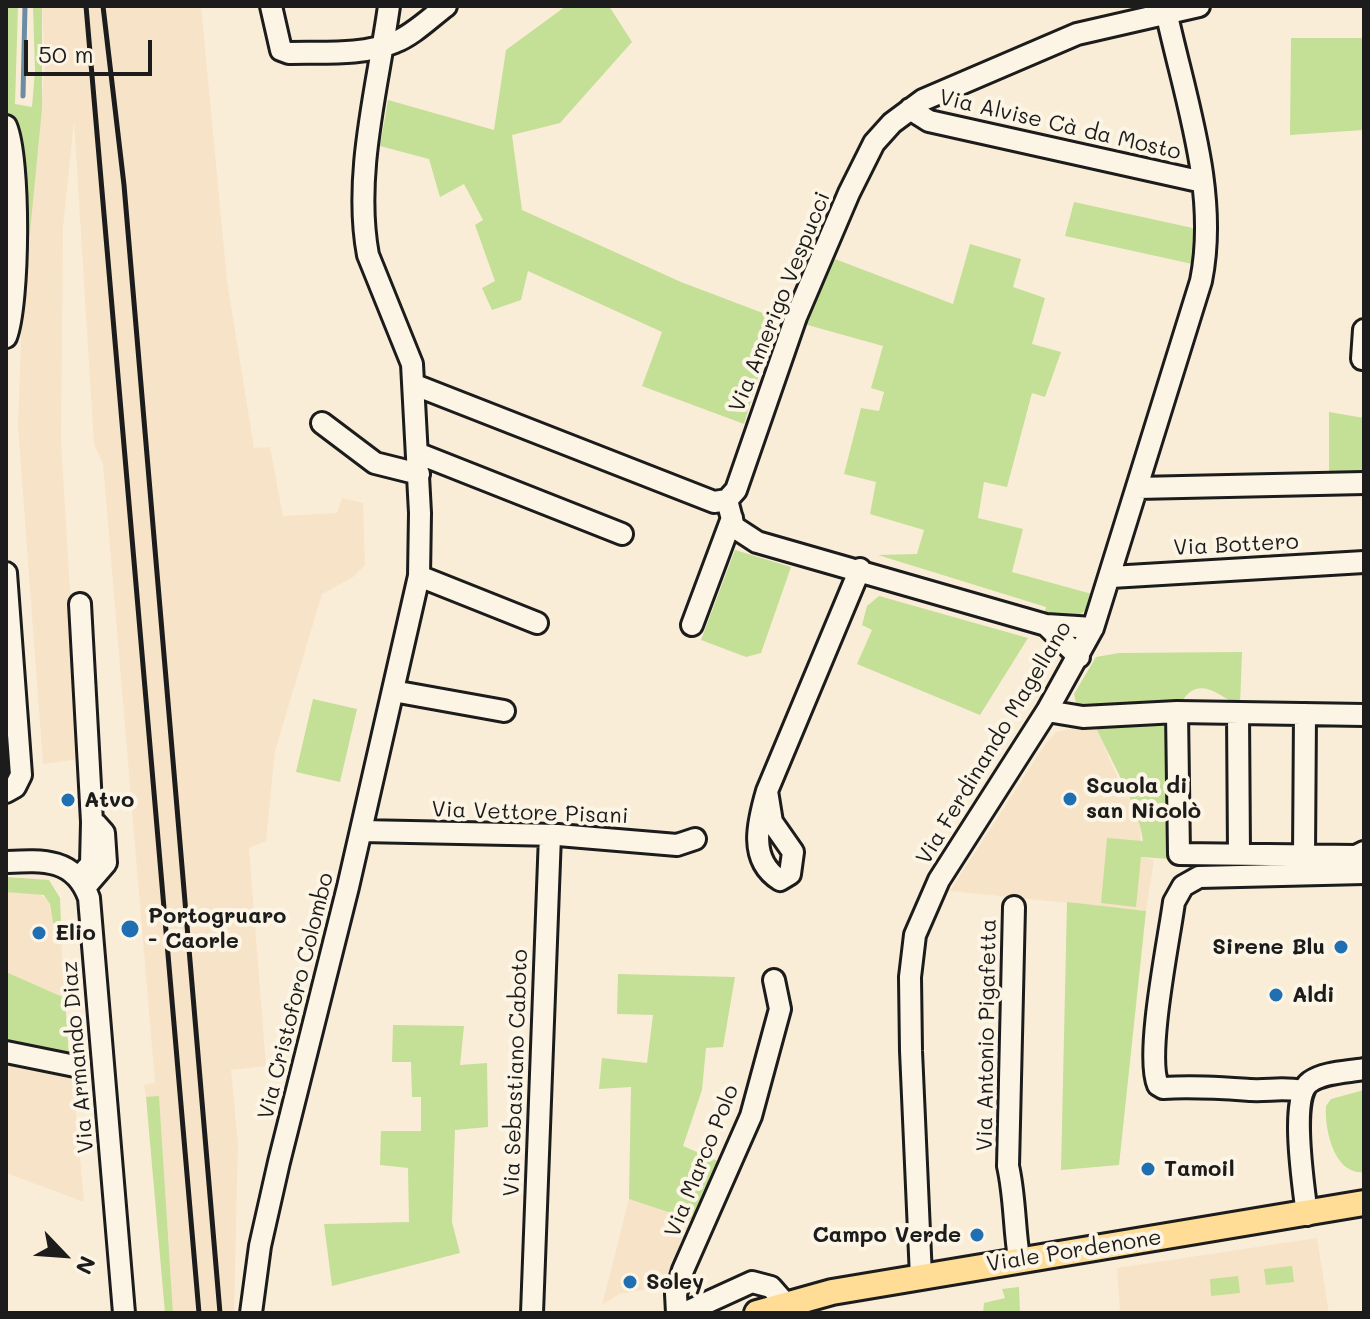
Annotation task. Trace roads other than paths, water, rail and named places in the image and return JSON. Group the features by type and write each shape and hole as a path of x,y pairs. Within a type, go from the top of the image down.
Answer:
{"main road":[{"name":"Viale Pordenone","path":"772,1309 1019,1258 1307,1215 1364,1203"}],"street":[{"path":"271,6 281,50 289,53 367,51 384,46 398,41 446,6"},
{"name":"Via Cristoforo Colombo","path":"251,1313 260,1246 279,1162 361,831 419,576 415,385 405,342 368,255 364,236 367,161 389,6"},
{"name":"Via Amerigo Vespucci","path":"692,625 781,352 849,193 874,143 923,100 1077,34 1166,11 1199,6"},
{"name":"Via Ferdinando Magellano","path":"921,1277 911,1051 910,977 915,935 939,880 1047,711 1093,628 1201,281 1209,228 1203,182 1166,11"},
{"name":"Via Alvise Cà da Mosto","path":"910,109 929,121 1203,182"},
{"path":"6,126 13,168 15,271 15,305 6,337"},
{"path":"1362,359 1364,330"},
{"path":"415,385 721,503 729,509 734,527 757,542 860,569 1046,625 1093,628"},
{"path":"322,423 375,463 418,464 622,534"},
{"path":"1137,488 1364,483"},
{"name":"Via Bottero","path":"1111,577 1364,562"},
{"path":"767,791 860,569"},
{"path":"6,573 20,725 12,751 21,775 15,787 6,792"},
{"path":"419,576 537,623"},
{"path":"6,862 53,861 82,882 106,863 104,833 92,822 80,604"},
{"path":"1046,625 1079,657"},
{"path":"393,691 504,711"},
{"path":"1047,711 1083,717 1177,712 1364,715"},
{"path":"1177,712 1179,854 1356,856 1364,852"},
{"path":"1238,713 1239,854"},
{"path":"1304,856 1305,714"},
{"name":"Via Vettore Pisani","path":"361,831 550,835 677,845 695,839"},
{"name":"Via Sebastiano Caboto","path":"532,1313 550,835"},
{"path":"1301,1091 1280,1086 1255,1090 1158,1085 1155,1078 1156,1043 1174,902 1183,886 1199,877 1364,873"},
{"name":"Via Armando Diaz","path":"82,882 90,907 124,1313"},
{"name":"Via Antonio Pigafetta","path":"1014,907 1008,1166 1014,1193 1014,1226 1019,1258"},
{"name":"Via Marco Polo","path":"677,1313 676,1294 683,1270 751,1116 780,1009 774,980"},
{"path":"6,1052 75,1066"},
{"path":"1307,1215 1299,1110 1301,1091 1321,1076 1364,1069"},
{"name":"Viale Pordenone","path":"684,1313 752,1282 771,1287 772,1309"}],"waterway":[{"path":"23,96 25,6"}],"railway":[{"path":"86,6 199,1313"},
{"path":"103,6 124,185 220,1313"}],"place":[{"name":"Scuola di san Nicolò","path":"1070,799"},
{"name":"Atvo","path":"68,800"},
{"name":"Portogruaro - Caorle","path":"130,929"},
{"name":"Elio","path":"39,933"},
{"name":"Sirene Blu","path":"1341,947"},
{"name":"Aldi","path":"1276,995"},
{"name":"Tamoil","path":"1148,1169"},
{"name":"Campo Verde","path":"977,1235"},
{"name":"Soley","path":"630,1282"}]}
